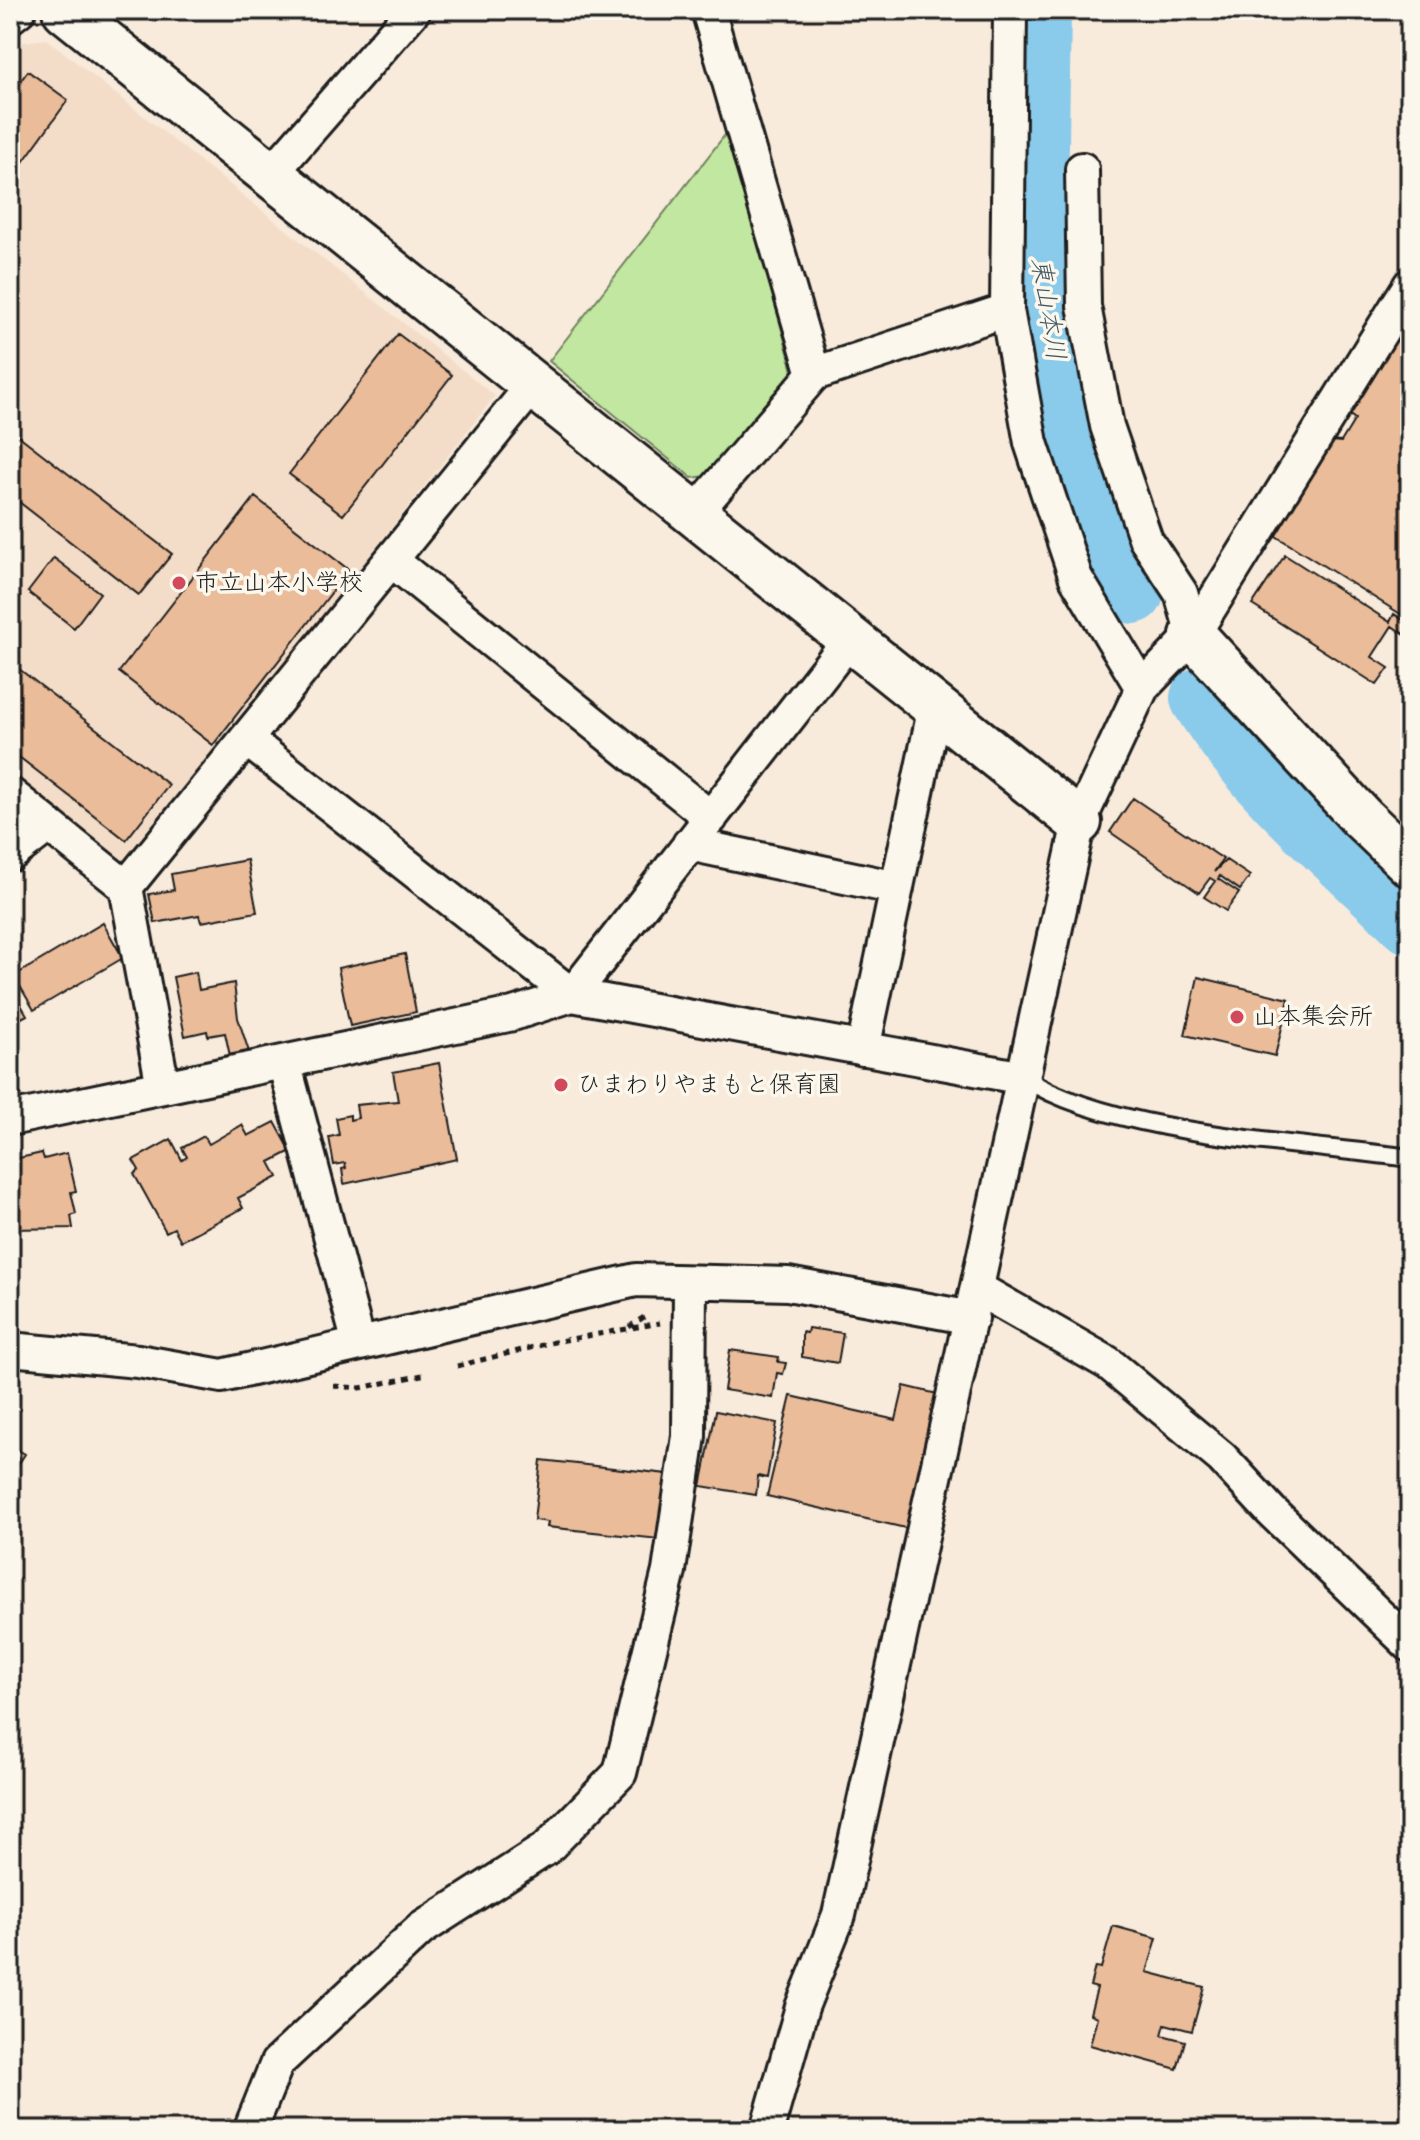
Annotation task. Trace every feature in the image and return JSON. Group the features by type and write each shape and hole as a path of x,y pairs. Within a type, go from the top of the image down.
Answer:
{"street":[{"path":"10,17 19,10"},
{"path":"65,10 696,512 1079,822"},
{"path":"271,174 414,10"},
{"path":"708,10 814,374"},
{"path":"1010,10 1007,310 1031,443 1076,578 1142,688"},
{"path":"1082,169 1084,306 1107,426 1146,540 1181,593 1193,635 1361,817 1410,864"},
{"path":"767,2130 802,2007 839,1915 1079,822 1142,688 1193,635 1410,285"},
{"path":"696,512 814,374 1007,310"},
{"path":"126,887 533,385"},
{"path":"391,560 711,818"},
{"path":"10,1119 513,1014 572,995 850,639"},
{"path":"863,1049 935,706"},
{"path":"246,739 572,995 1024,1078"},
{"path":"10,794 126,887 163,1087"},
{"path":"10,855 49,825"},
{"path":"689,844 897,888"},
{"path":"284,1062 359,1344"},
{"path":"10,1349 138,1361 222,1376 636,1280 788,1284 975,1303 1119,1373 1222,1458 1271,1511 1410,1645"},
{"path":"250,2130 277,2063 421,1929 547,1848 620,1773 669,1571 689,1436 690,1282"}],"lane":[{"path":"1024,1078 1052,1096 1183,1128 1410,1158"}],"path":[{"path":"624,1330 651,1312"},
{"path":"457,1366 554,1342 664,1322"},
{"path":"321,1382 344,1389 360,1388 427,1374"}],"shaded area":[{"name":"市立山本小学校","path":"47,39 495,396 127,865 10,770 10,61 24,42"}],"green space":[{"path":"728,131 793,371 706,476 692,478 549,361"}],"building":[{"path":"28,71 68,100 10,180 10,95"},
{"path":"398,334 452,375 343,515 289,474"},
{"path":"1398,338 1410,346 1410,464 1399,480 1410,487 1407,618 1271,533 1331,441 1341,442 1355,419 1347,413"},
{"path":"10,429 172,554 139,595 10,495"},
{"path":"255,497 349,570 213,745 119,672"},
{"path":"1285,555 1390,622 1394,614 1410,624 1408,637 1392,626 1372,657 1389,668 1377,685 1252,605"},
{"path":"54,558 100,593 74,628 28,592"},
{"path":"10,662 169,785 126,840 10,750"},
{"path":"1133,798 1223,859 1214,872 1226,860 1250,876 1240,890 1220,876 1218,879 1239,893 1226,911 1204,897 1215,881 1210,878 1199,893 1110,832"},
{"path":"247,860 257,912 201,922 199,915 155,923 149,894 174,890 171,874"},
{"path":"103,923 123,958 34,1010 14,976"},
{"path":"405,954 416,1012 350,1026 338,968"},
{"path":"196,972 199,990 234,983 238,1018 249,1052 230,1056 225,1033 208,1036 207,1031 185,1036 173,977"},
{"name":"山本集会所","path":"1198,977 1289,999 1275,1056 1185,1035"},
{"path":"10,986 27,1015 10,1024"},
{"path":"439,1063 457,1159 344,1184 342,1169 346,1168 345,1163 334,1165 329,1137 339,1135 336,1118 350,1115 350,1120 358,1118 356,1105 398,1101 393,1072"},
{"path":"275,1122 291,1151 270,1162 278,1177 238,1198 243,1208 181,1241 174,1228 166,1232 134,1174 139,1170 133,1160 171,1139 182,1160 187,1157 182,1148 204,1136 209,1144 242,1125 248,1136"},
{"path":"42,1153 44,1159 67,1153 76,1191 71,1192 76,1214 71,1216 73,1228 10,1229 10,1160"},
{"path":"1410,1172 1410,1215 1402,1213"},
{"path":"808,1328 843,1333 838,1363 802,1357 802,1332 807,1333"},
{"path":"730,1350 779,1357 778,1362 786,1363 783,1374 777,1373 773,1398 724,1390"},
{"path":"904,1386 946,1396 914,1530 767,1496 791,1396 896,1420"},
{"path":"716,1411 777,1423 767,1478 758,1476 756,1495 701,1486"},
{"path":"10,1445 25,1454 10,1477"},
{"path":"541,1460 667,1474 659,1539 547,1527 548,1522 534,1520"},
{"path":"1113,1926 1157,1938 1147,1972 1204,1987 1192,2031 1165,2024 1162,2035 1185,2041 1177,2069 1090,2045 1097,2017 1090,2014 1097,1988 1090,1986 1095,1967 1101,1968"}],"waterway":[{"name":"東山本川","path":"1040,10 1036,277 1081,482 1115,561 1133,593"},
{"name":"東山本川","path":"1201,698 1222,730 1271,789 1410,923"}],"place":[{"name":"市立山本小学校","path":"179,583"},
{"name":"山本集会所","path":"1237,1017"},
{"name":"ひまわりやまもと保育園","path":"561,1085"}]}
